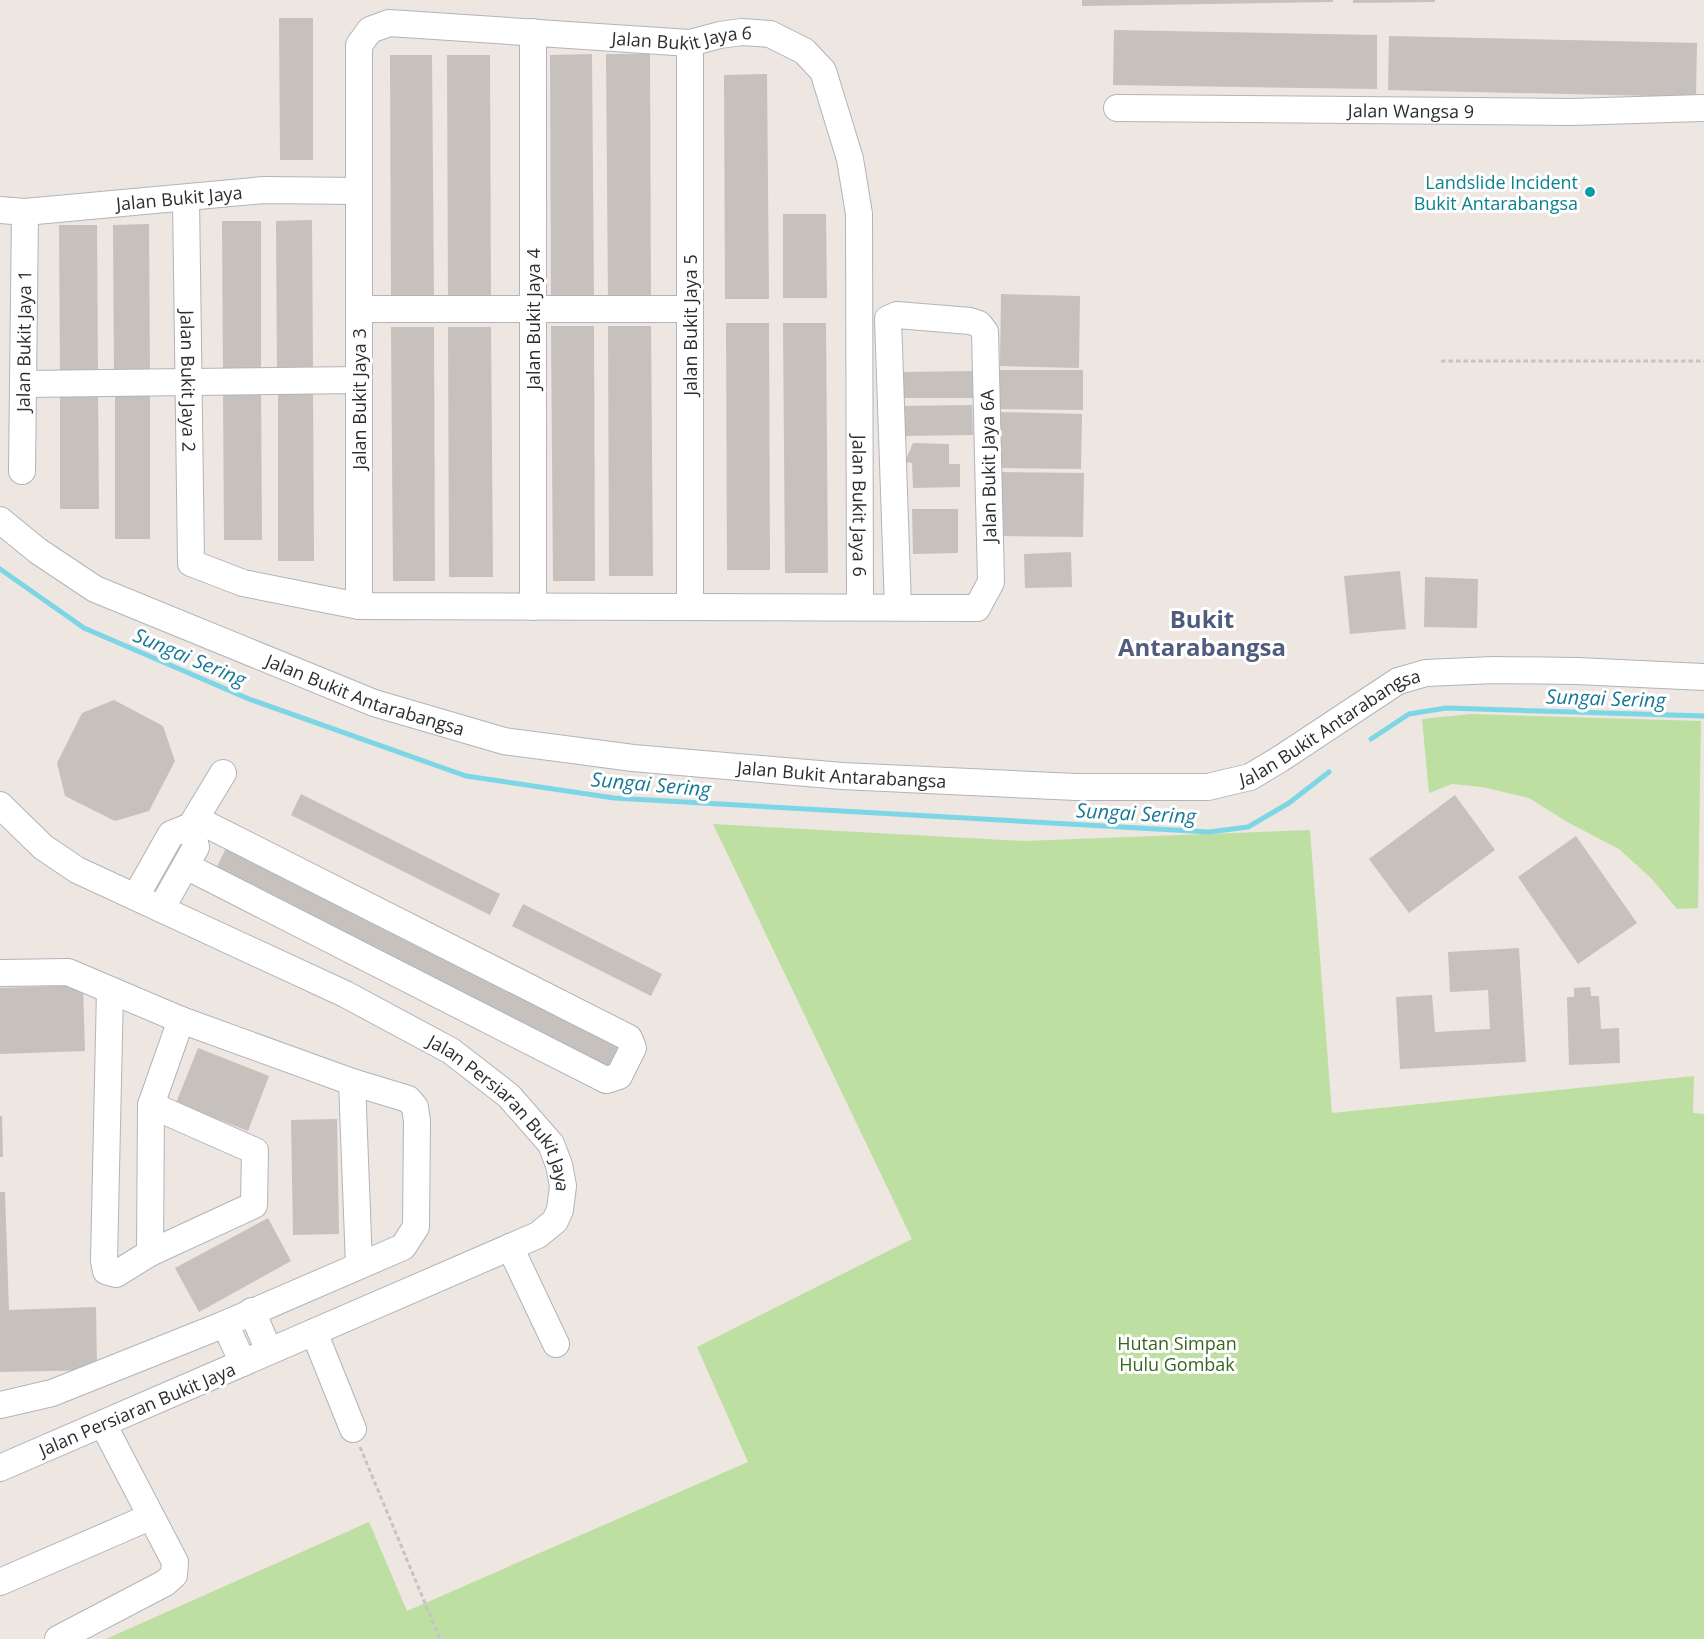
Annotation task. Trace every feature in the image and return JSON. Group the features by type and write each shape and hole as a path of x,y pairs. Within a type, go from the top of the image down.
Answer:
{"street":[{"name":"Jalan Bukit Jaya 6","path":"359,191 359,45 370,30 389,23 690,43 742,32 770,34 804,51 823,71 850,159 859,214 860,607"},
{"name":"Jalan Bukit Jaya 4","path":"532,607 533,32"},
{"name":"Jalan Bukit Jaya 5","path":"690,43 690,607"},
{"name":"Jalan Wangsa 9","path":"1117,108 1570,112 1704,108"},
{"name":"Jalan Bukit Jaya","path":"12,211 264,190 359,191"},
{"name":"Jalan Bukit Jaya 3","path":"359,191 359,606"},
{"name":"Jalan Bukit Jaya 2","path":"186,198 191,563 243,583 359,606"},
{"name":"Jalan Bukit Jaya 1","path":"12,211 23,384 22,471"},
{"path":"359,309 690,309"},
{"name":"Jalan Bukit Jaya 6A","path":"897,315 970,321 979,324 985,332 991,582 977,608 898,607 888,319 897,315"},
{"path":"23,384 359,380"},
{"name":"Jalan Bukit Antarabangsa","path":"0,520 38,551 95,589 374,703 504,741 633,758 853,776 1076,787 1208,787 1250,777 1398,681 1426,673 1530,671 1704,677"},
{"path":"359,606 898,607"},
{"path":"136,896 171,834 194,823 223,773"},
{"name":"Jalan Persiaran Bukit Jaya","path":"0,805 43,847 77,870 355,999 452,1052 509,1095 551,1144 559,1165 563,1186 555,1221 538,1235 0,1468"},
{"path":"186,866 606,1080 619,1076 633,1048 629,1038 194,823"},
{"path":"161,909 196,847 194,823"},
{"path":"0,973 68,972 181,1020 352,1082 408,1099 415,1107 417,1121 416,1227 403,1247 225,1324 52,1393 0,1405"},
{"path":"111,990 104,1261 106,1271 116,1274 150,1253 254,1205 255,1151 151,1105"},
{"path":"150,1253 151,1105 181,1020"},
{"path":"352,1082 359,1265"},
{"path":"510,1247 556,1344"},
{"path":"252,1311 270,1351"},
{"path":"225,1324 243,1363"},
{"path":"314,1332 353,1429"},
{"path":"58,1639 165,1583 174,1575 175,1562 103,1424"},
{"path":"0,1582 150,1517"}],"path":[{"path":"1441,361 1704,361"},
{"path":"353,1429 404,1557 440,1639"}],"green space":[{"path":"1470,714 1701,721 1698,908 1677,909 1651,878 1619,849 1569,823 1529,798 1482,787 1452,784 1429,793 1422,719"},
{"name":"Hutan Simpan Hulu Gombak","path":"713,824 1024,841 1310,830 1332,1113 1694,1076 1693,1113 1704,1114 1704,1639 106,1639 369,1522 407,1611 748,1462 697,1347 912,1239"}],"building":[{"path":"1082,0 1333,0 1333,2 1082,6"},
{"path":"1353,0 1435,0 1435,2 1353,3"},
{"path":"279,18 313,18 313,160 280,160"},
{"path":"1114,30 1377,35 1377,89 1113,85"},
{"path":"1389,36 1697,43 1696,97 1388,90"},
{"path":"592,54 594,301 551,302 550,55"},
{"path":"606,54 650,54 651,301 608,301"},
{"path":"390,55 432,55 434,302 391,302"},
{"path":"447,55 490,55 491,302 448,302"},
{"path":"767,74 769,299 725,299 724,75"},
{"path":"783,214 826,214 827,298 783,298"},
{"path":"312,220 313,374 277,374 276,221"},
{"path":"222,221 261,221 261,374 223,375"},
{"path":"149,224 150,378 114,378 113,225"},
{"path":"59,225 97,225 98,378 60,379"},
{"path":"1001,294 1080,296 1079,368 1000,366"},
{"path":"726,323 769,323 770,570 727,570"},
{"path":"783,323 826,323 828,573 785,573"},
{"path":"551,326 594,326 595,581 553,581"},
{"path":"608,326 651,326 653,576 609,576"},
{"path":"391,327 434,327 435,581 393,581"},
{"path":"448,327 491,327 493,577 449,577"},
{"path":"1000,370 1083,370 1083,410 1000,409"},
{"path":"973,371 974,398 902,398 902,372"},
{"path":"223,386 261,386 262,540 224,540"},
{"path":"278,386 313,386 314,561 278,561"},
{"path":"60,390 98,390 99,509 60,509"},
{"path":"115,390 150,390 150,539 115,539"},
{"path":"972,405 973,435 900,436 900,406"},
{"path":"1001,412 1082,414 1081,469 1000,468"},
{"path":"913,443 949,444 949,464 960,464 960,487 913,488 912,463 905,462"},
{"path":"1000,472 1084,473 1083,537 1000,536"},
{"path":"912,509 958,509 958,553 913,554"},
{"path":"1071,552 1072,587 1025,588 1024,554"},
{"path":"1400,571 1406,629 1350,634 1344,576"},
{"path":"1425,577 1478,579 1477,628 1424,627"},
{"path":"114,700 163,726 175,761 149,811 115,821 65,796 57,763 82,713"},
{"path":"301,794 500,894 490,915 291,815"},
{"path":"1455,795 1495,850 1409,913 1369,859"},
{"path":"1576,836 1637,923 1578,964 1518,877"},
{"path":"226,848 624,1046 610,1075 212,877"},
{"path":"523,904 662,974 651,996 512,926"},
{"path":"1519,948 1526,1062 1400,1069 1396,997 1432,995 1435,1032 1490,1029 1488,990 1450,992 1448,952"},
{"path":"83,985 85,1051 0,1054 0,988"},
{"path":"1590,987 1591,996 1599,996 1601,1029 1619,1028 1620,1063 1569,1065 1567,997 1574,997 1574,988"},
{"path":"198,1048 269,1076 248,1131 176,1103"},
{"path":"0,1116 2,1116 3,1157 0,1157"},
{"path":"337,1119 339,1234 293,1235 291,1120"},
{"path":"0,1192 5,1192 9,1310 96,1307 97,1370 0,1372"},
{"path":"268,1218 291,1261 199,1312 175,1268"}],"waterway":[{"name":"Sungai Sering","path":"0,569 84,628 249,699 466,776 614,798 1209,832 1248,827 1289,803 1329,772"},
{"name":"Sungai Sering","path":"1371,739 1409,714 1446,708 1704,716"}],"place":[{"name":"Landslide Incident Bukit Antarabangsa","path":"1590,192"}],"district":[{"name":"Bukit Antarabangsa","path":"1202,632"}]}
